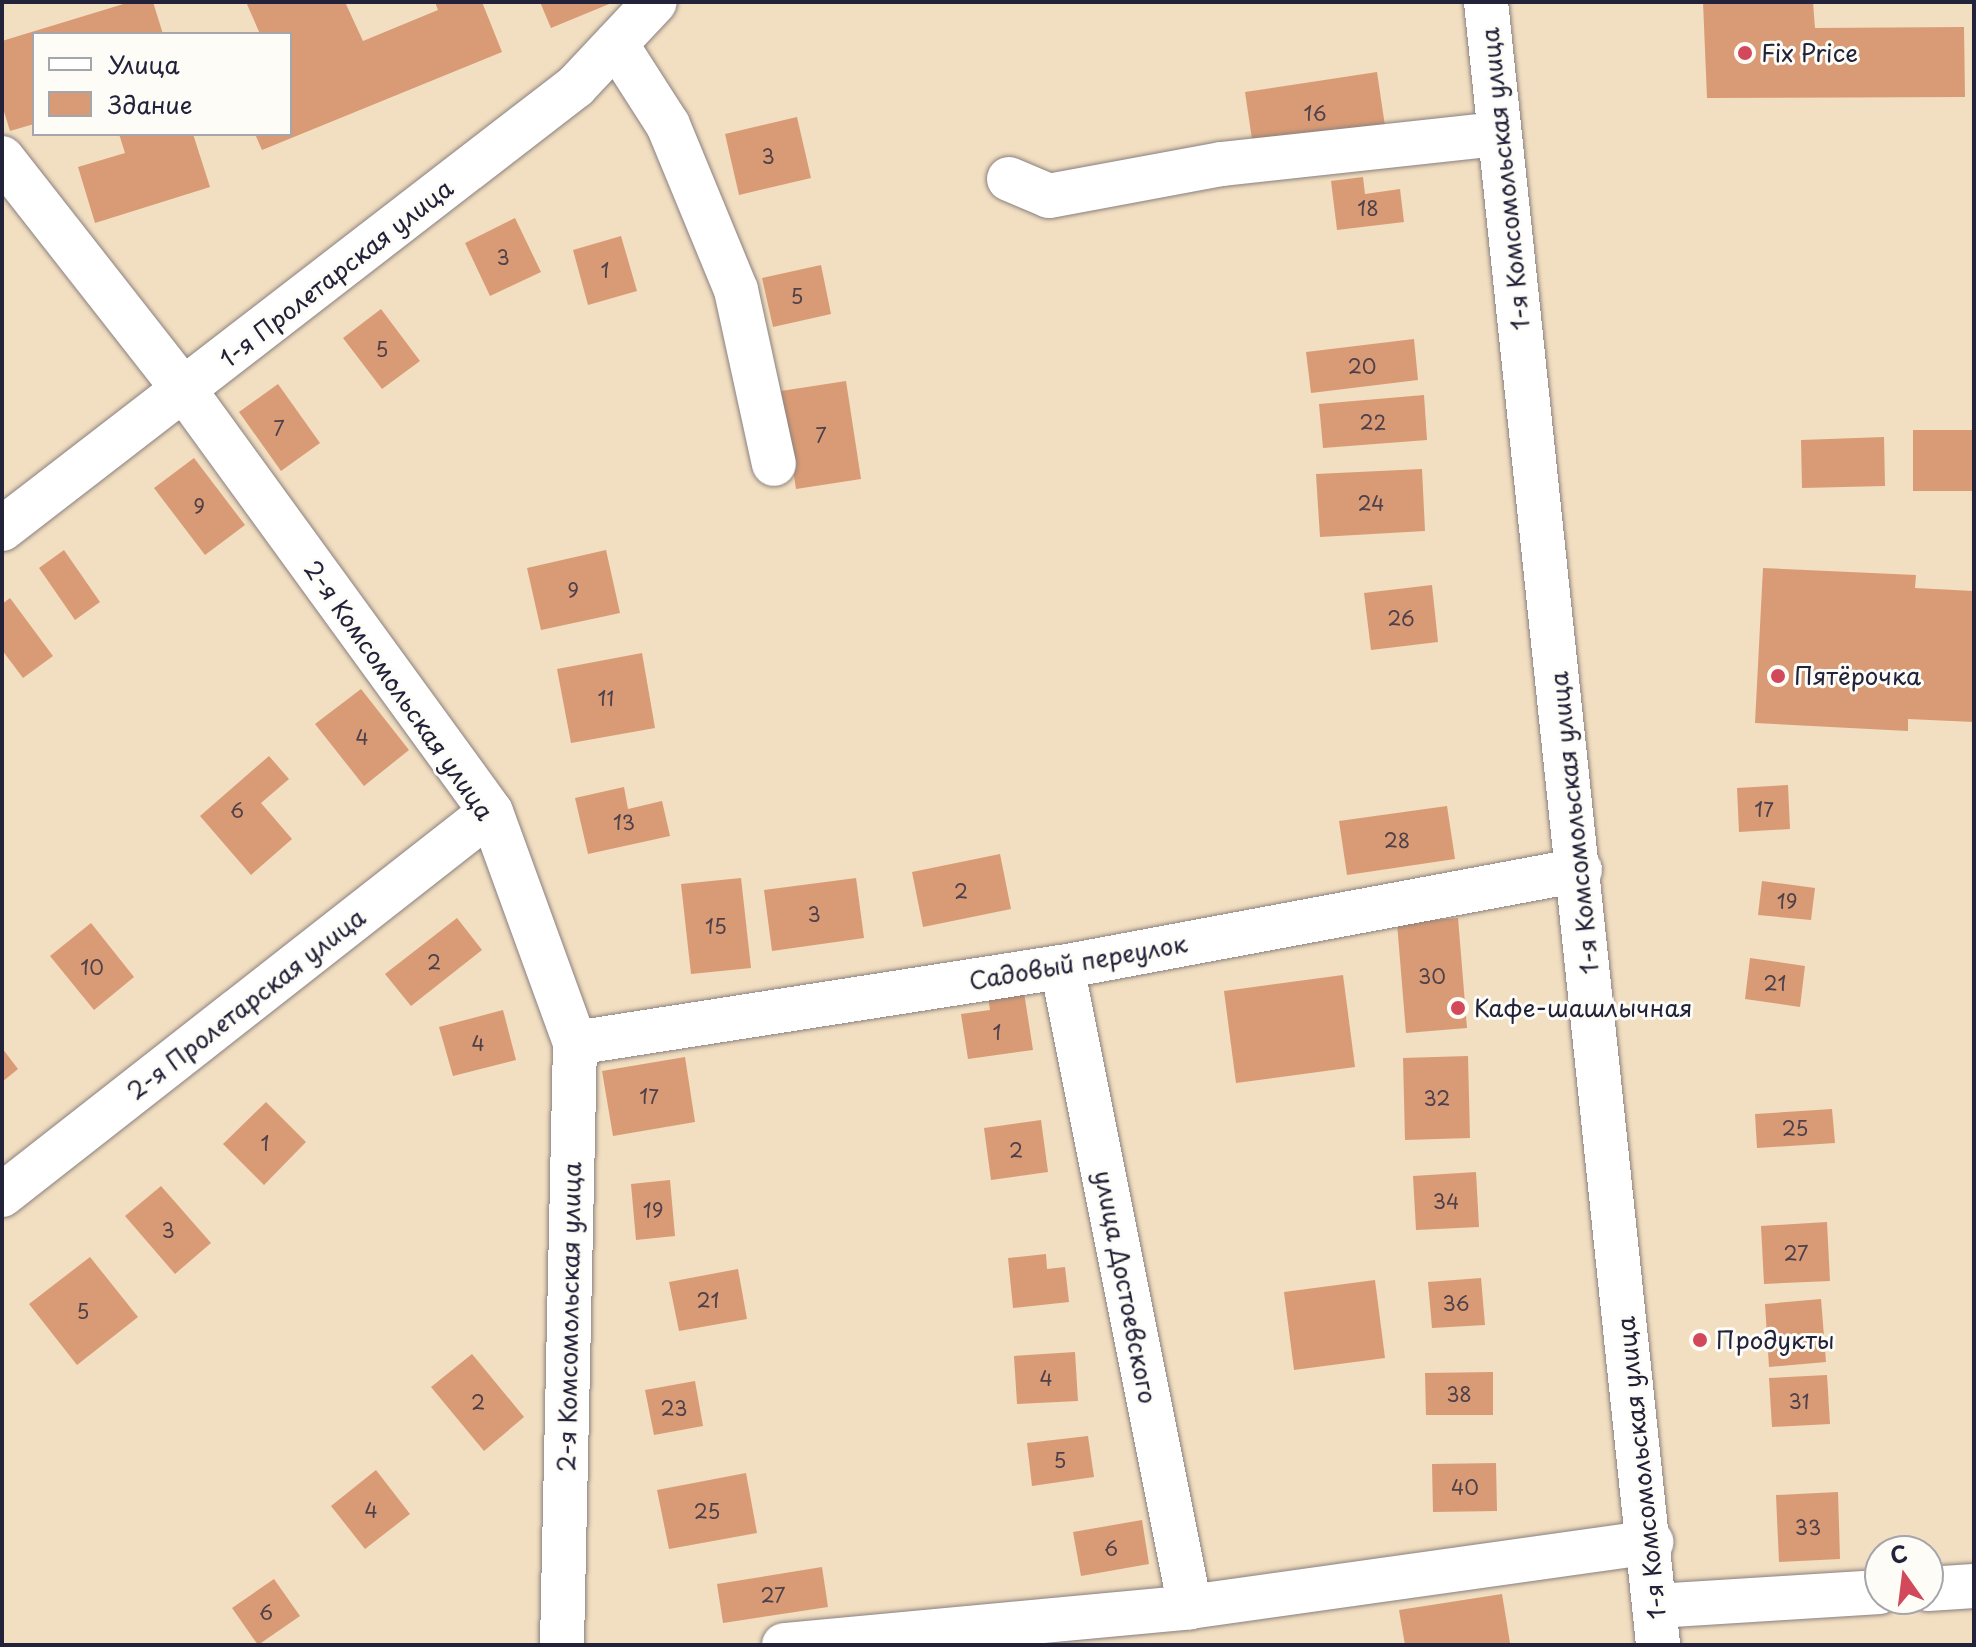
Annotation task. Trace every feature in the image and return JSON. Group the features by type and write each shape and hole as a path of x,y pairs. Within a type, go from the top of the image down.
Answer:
{"street":[{"name":"1-я Пролетарская улица","path":"2,529 185,391 576,86 655,2"},
{"name":"1-я Комсомольская улица","path":"1486,2 1651,1542 1657,1625"},
{"path":"616,44 668,125 736,290 774,464"},
{"path":"1009,179 1049,196 1222,164 1499,134"},
{"name":"2-я Комсомольская улица","path":"2,158 185,391 491,812 575,1043 562,1645"},
{"name":"2-я Пролетарская улица","path":"2,1195 491,812"},
{"name":"Садовый переулок","path":"575,1043 1062,967 1580,870"},
{"name":"улица Достоевского","path":"1062,967 1190,1607"},
{"path":"784,1645 1105,1630 1190,1607 1651,1542"},
{"path":"1944,1588 1974,1586"},
{"path":"1657,1625 1864,1594"}],"building":[{"path":"130,2 153,2 162,32 32,32 32,125 10,131 2,105 2,41"},
{"path":"246,2 345,2 363,41 438,10 435,2 482,2 502,52 262,150 256,136 292,136 292,32 259,32"},
{"path":"540,2 614,2 551,28"},
{"path":"1703,2 1813,2 1815,28 1964,27 1965,97 1707,98"},
{"path":"1377,72 1386,133 1254,153 1245,92"},
{"path":"797,117 811,178 739,195 725,134"},
{"path":"120,136 194,136 210,187 95,223 78,167 125,153"},
{"path":"1363,177 1365,194 1400,189 1404,222 1337,230 1331,181"},
{"path":"515,218 541,272 490,296 465,243"},
{"path":"621,236 637,291 588,305 573,250"},
{"path":"821,265 831,314 773,327 762,278"},
{"path":"381,309 420,361 382,389 343,338"},
{"path":"1414,339 1418,380 1311,393 1306,352"},
{"path":"846,381 861,479 796,489 781,391"},
{"path":"278,384 320,443 281,471 239,412"},
{"path":"1424,395 1427,440 1323,448 1319,404"},
{"path":"1913,430 1974,430 1974,491 1913,491"},
{"path":"1884,437 1885,486 1802,488 1801,440"},
{"path":"194,458 245,525 205,555 154,488"},
{"path":"1422,469 1425,531 1320,537 1316,474"},
{"path":"64,550 100,602 75,620 39,568"},
{"path":"606,550 620,613 541,630 527,568"},
{"path":"1763,568 1916,575 1915,588 1974,591 1974,722 1908,719 1908,731 1755,723"},
{"path":"1432,585 1438,642 1371,650 1364,593"},
{"path":"10,598 53,656 23,678 2,650 2,604"},
{"path":"642,653 655,728 571,743 557,669"},
{"path":"361,689 409,750 364,786 315,724"},
{"path":"269,756 289,779 261,803 292,839 251,875 200,816"},
{"path":"1788,785 1790,829 1739,832 1737,788"},
{"path":"624,787 628,809 662,801 670,836 588,854 575,798"},
{"path":"1447,806 1455,859 1347,875 1339,821"},
{"path":"1000,854 1011,909 923,927 912,872"},
{"path":"741,878 751,968 691,974 681,884"},
{"path":"856,878 864,938 772,951 764,890"},
{"path":"1762,881 1815,888 1811,920 1758,915"},
{"path":"457,918 482,950 411,1006 385,974"},
{"path":"1458,918 1467,1028 1406,1033 1397,923"},
{"path":"91,923 134,977 94,1010 50,956"},
{"path":"1750,958 1805,966 1800,1007 1745,999"},
{"path":"1021,973 1033,1050 968,1059 961,1014 990,1010 985,979"},
{"path":"1343,975 1355,1067 1236,1083 1224,991"},
{"path":"503,1010 516,1060 453,1076 439,1027"},
{"path":"2,1048 18,1069 2,1082"},
{"path":"1468,1056 1470,1138 1405,1140 1403,1058"},
{"path":"685,1057 695,1122 613,1136 602,1071"},
{"path":"266,1102 306,1142 264,1185 223,1144"},
{"path":"1832,1109 1835,1143 1757,1148 1755,1114"},
{"path":"1041,1120 1048,1172 991,1180 984,1128"},
{"path":"1476,1172 1479,1227 1416,1230 1413,1176"},
{"path":"670,1180 675,1236 636,1240 631,1184"},
{"path":"161,1186 211,1243 175,1274 125,1216"},
{"path":"1827,1222 1830,1281 1764,1284 1761,1226"},
{"path":"1046,1254 1047,1269 1065,1267 1069,1302 1013,1308 1008,1258"},
{"path":"90,1257 138,1317 77,1365 29,1304"},
{"path":"738,1269 747,1319 679,1331 669,1282"},
{"path":"1481,1278 1485,1325 1432,1328 1428,1282"},
{"path":"1375,1280 1385,1358 1294,1370 1284,1292"},
{"path":"1821,1299 1826,1362 1769,1367 1765,1304"},
{"path":"1075,1352 1078,1401 1017,1404 1014,1356"},
{"path":"472,1354 524,1417 484,1451 431,1387"},
{"path":"1493,1372 1493,1415 1426,1415 1425,1373"},
{"path":"1827,1375 1830,1424 1772,1427 1769,1378"},
{"path":"695,1381 703,1426 654,1435 645,1390"},
{"path":"1088,1436 1094,1477 1032,1486 1027,1443"},
{"path":"1496,1463 1497,1511 1433,1512 1432,1464"},
{"path":"376,1470 410,1514 365,1549 331,1506"},
{"path":"746,1473 757,1533 669,1549 657,1490"},
{"path":"1838,1492 1840,1559 1779,1562 1776,1495"},
{"path":"1142,1520 1149,1564 1081,1576 1073,1532"},
{"path":"822,1567 828,1607 723,1623 717,1584"},
{"path":"274,1579 300,1616 258,1645 232,1608"},
{"path":"1502,1594 1510,1643 1405,1645 1399,1610"}],"place":[{"name":"Fix Price","path":"1745,53"},
{"name":"Пятёрочка","path":"1778,676"},
{"name":"Кафе-шашлычная","path":"1458,1008"},
{"name":"Продукты","path":"1700,1340"}]}
